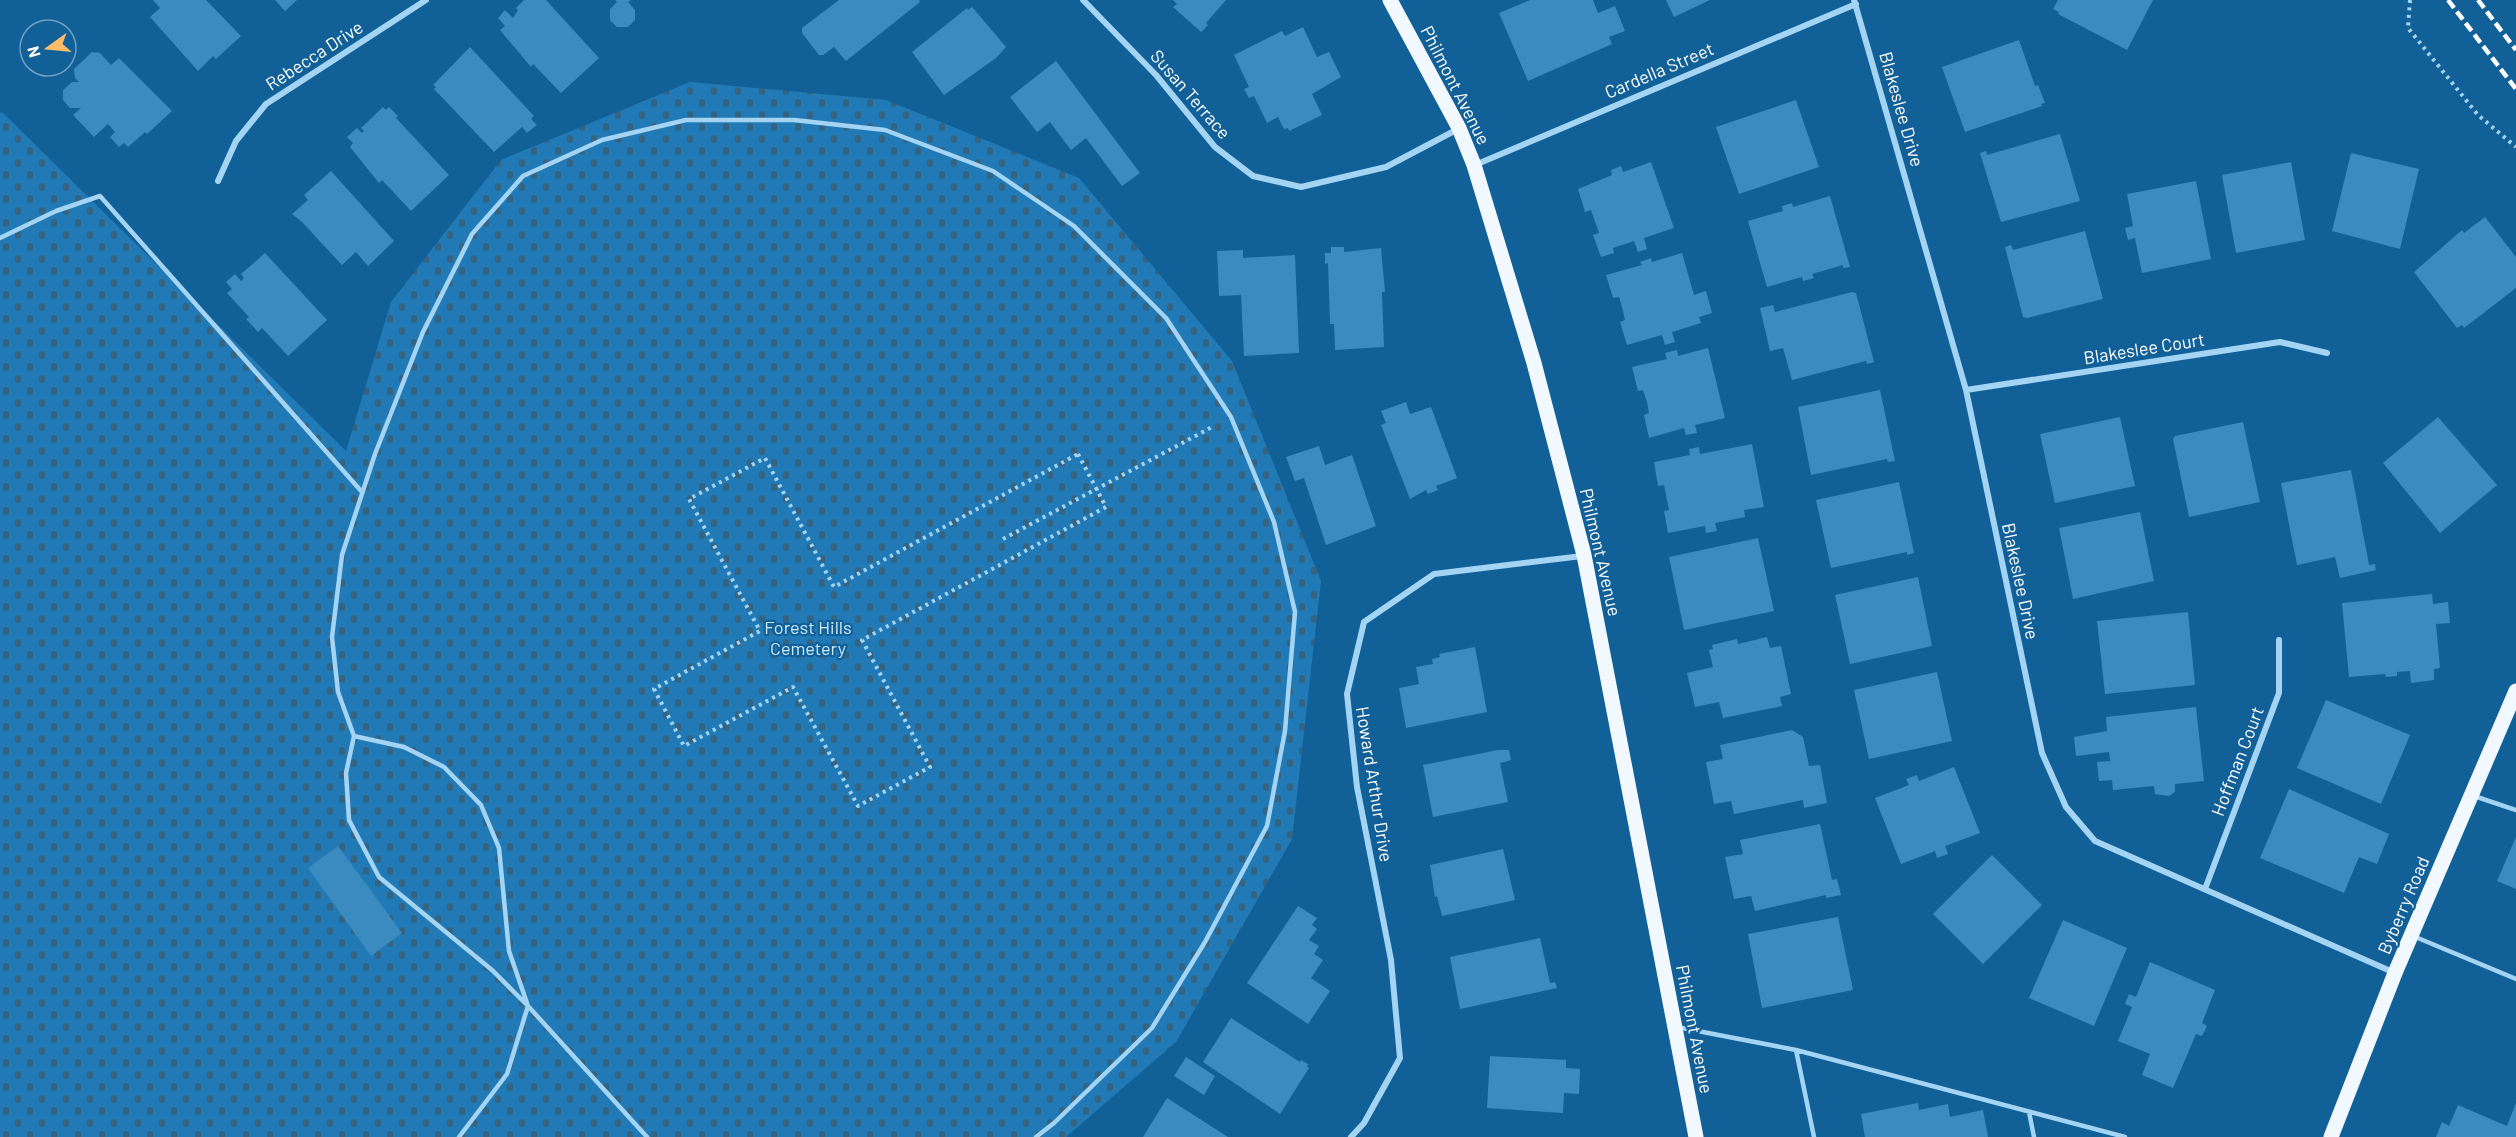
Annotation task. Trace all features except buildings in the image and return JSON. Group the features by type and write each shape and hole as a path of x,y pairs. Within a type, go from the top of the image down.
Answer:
{"main road":[{"name":"Philmont Avenue","path":"1389,0 1459,128 1474,165 1534,363 1584,555 1696,1137"},
{"name":"Byberry Road","path":"2331,1137 2395,973 2516,691"}],"street":[{"name":"Rebecca Drive","path":"218,181 236,141 266,104 426,0"},
{"name":"Susan Terrace","path":"1083,0 1156,75 1215,147 1253,176 1302,187 1333,180 1386,167 1459,128"},
{"name":"Cardella Street","path":"1474,165 1855,2"},
{"name":"Blakeslee Drive","path":"1855,2 1965,390 2042,753 2066,807 2095,841 2395,973"},
{"name":"Blakeslee Court","path":"1965,390 2280,342 2327,353"},
{"name":"Howard Arthur Drive","path":"1351,1137 1364,1123 1400,1058 1391,960 1357,787 1347,694 1364,622 1434,574 1584,555"},
{"name":"Hoffman Court","path":"2205,890 2279,693 2279,640"}],"lane":[{"path":"647,1137 528,1006 492,970 379,877 349,820 346,773 354,736 338,692 332,637 342,555 362,492 423,332 472,234 523,176 602,140 686,120 794,120 885,130 993,171 1074,226 1166,318 1231,417 1274,522 1295,612 1285,731 1267,826 1205,942 1152,1028 1054,1123 1036,1137"},
{"path":"0,238 56,211 100,196 362,492"},
{"path":"354,736 404,747 444,767 481,805 499,848 509,951 528,1006 507,1074 459,1137"},
{"path":"2472,795 2516,810"},
{"path":"2411,935 2516,979"},
{"path":"1674,1026 1796,1050 2126,1137"},
{"path":"1796,1050 1814,1137"},
{"path":"2029,1112 2034,1137"}],"path":[{"path":"2410,0 2408,28 2478,115 2516,147"},
{"path":"1003,539 1231,417"},
{"path":"1078,454 1095,488 1106,507 862,640 930,767 858,806 794,687 684,746 654,689 760,631 689,499 765,458 834,587 1078,454"}],"green space":[{"name":"Forest Hills Cemetery","path":"690,82 886,100 1079,178 1232,361 1321,581 1292,839 1176,1042 1066,1137 0,1137 0,113 2,112 346,451 391,302 501,160"}],"railway":[{"path":"2448,0 2516,89"},
{"path":"2478,0 2516,50"}]}
